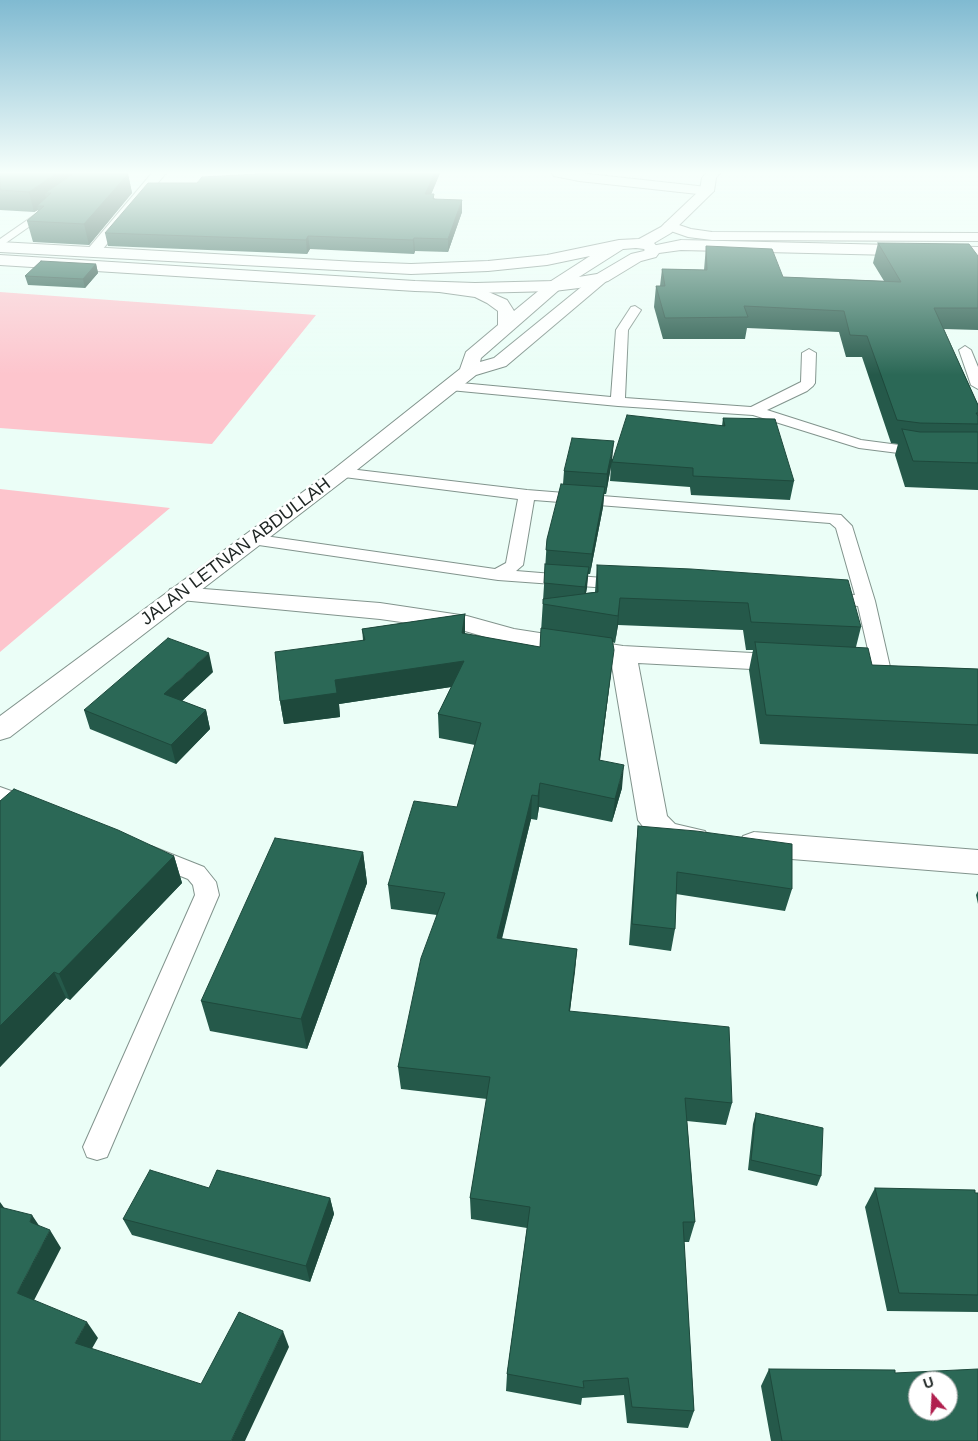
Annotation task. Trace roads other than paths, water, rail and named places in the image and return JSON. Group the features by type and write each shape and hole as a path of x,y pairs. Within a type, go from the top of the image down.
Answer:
{"street":[{"path":"92,253 103,240"},
{"path":"415,286 554,286 602,278 654,240"},
{"path":"2,242 92,253 358,268 488,266 547,260 616,247 617,253 676,246 720,245 978,252"},
{"name":"JALAN LETNAN ABDULLAH","path":"469,371 472,356 507,325 554,286 616,247"},
{"path":"0,260 415,286 478,293 501,304 506,310 507,325"},
{"name":"JALAN LETNAN ABDULLAH","path":"0,730 341,473 469,371 500,362 602,278"},
{"path":"179,594 380,611 467,624 513,637 623,654 814,664"},
{"path":"623,654 653,820 664,832 682,838 978,862"},
{"path":"852,666 890,668"}],"lane":[{"path":"618,402 622,330 635,310"},
{"path":"965,350 978,385"},
{"path":"753,411 802,388 808,383 809,353"},
{"path":"450,386 618,402 753,411 771,415 859,444 913,452 940,453"},
{"path":"341,473 526,496 836,518 844,526 866,601 890,668"},
{"path":"498,575 514,564 526,496"},
{"path":"252,539 498,575 638,585"},
{"path":"816,597 866,601"},
{"path":"0,795 53,816"},
{"path":"97,1146 207,896 204,882 196,872 134,848"}]}
